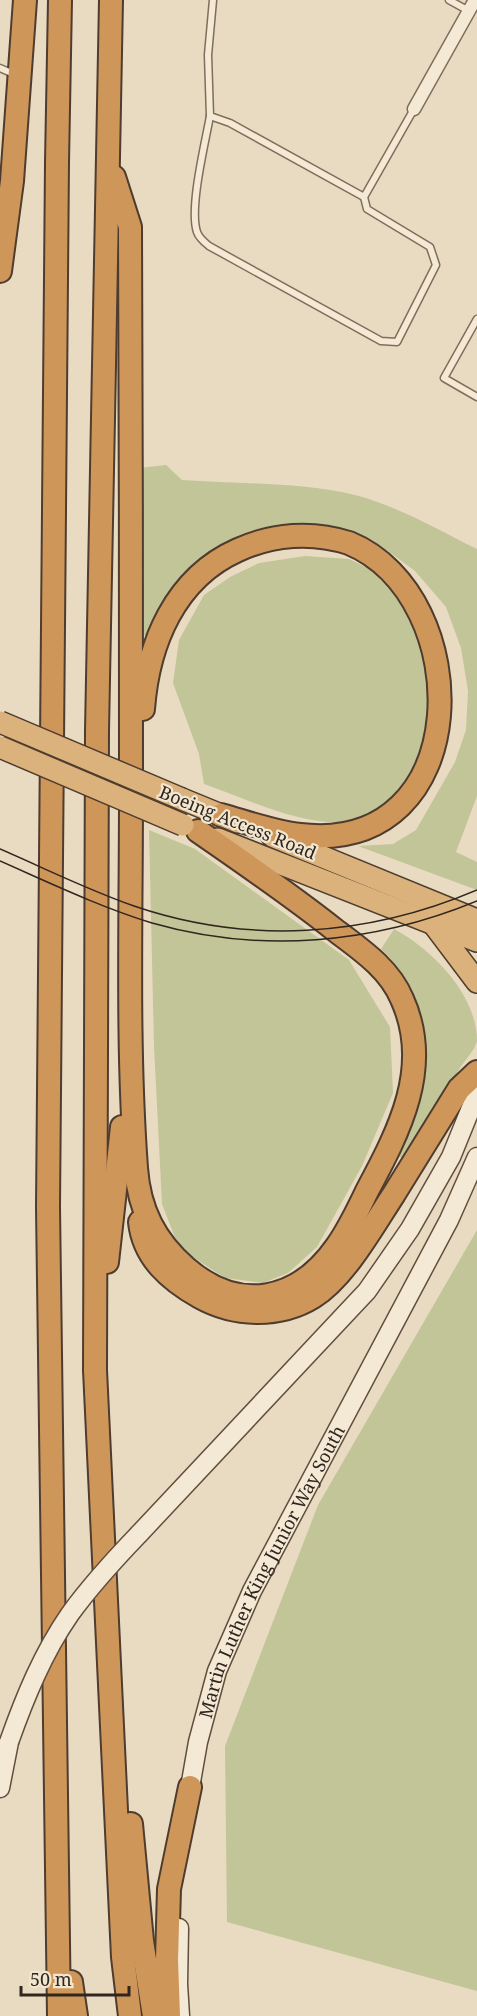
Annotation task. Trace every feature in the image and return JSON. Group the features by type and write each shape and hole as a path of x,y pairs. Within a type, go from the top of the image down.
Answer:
{"highway":[{"path":"0,271 12,181 10,72 26,0"},
{"path":"59,2016 59,1882 52,1606 48,1207 60,0"},
{"path":"111,0 97,731 95,1370 123,1957 130,2016"},
{"path":"108,159 130,228 130,1035 141,1232 153,1259 189,1291 208,1302 231,1310 254,1313 297,1305 314,1296 327,1286 349,1261 459,1089 477,1072"},
{"path":"131,851 144,692 152,654 171,608 188,586 224,556 271,538 297,535 340,540 357,545 377,554 416,584 440,617 455,655"},
{"path":"221,815 300,835 342,834 378,826 413,805 425,794 442,767 453,742 458,722 459,704"},
{"name":"Boeing Access Road","path":"0,722 477,920"},
{"name":"Boeing Access Road","path":"0,747 190,828 477,941"},
{"path":"138,1193 148,1220 167,1250 200,1280 238,1296 264,1297 284,1292 313,1274 336,1248 348,1229 401,1121 410,1097 414,1077 416,1061 409,1018 402,999 384,971 370,957 294,897 190,828"},
{"path":"434,925 477,982"},
{"path":"95,1370 119,1159 130,1035"},
{"path":"102,1530 142,1941 154,2016"},
{"path":"169,2016 167,1960 169,1889 190,1787"},
{"path":"59,1882 76,2016"}],"main road":[{"path":"0,1788 9,1742 36,1676 69,1615 98,1578 367,1291 410,1229 451,1156 477,1093"},
{"name":"Martin Luther King Junior Way South","path":"180,2016 178,1984 180,1866 198,1742 217,1671 252,1591 449,1220 477,1157"}],"street":[{"path":"414,109 472,6"}],"lane":[{"path":"213,0 208,55 210,116 194,214 197,234 209,246 381,341 397,342 436,265 430,248 367,209 364,197 414,109"},
{"path":"449,0 472,6"},
{"path":"210,116 230,123 364,197"},
{"path":"477,319 444,378 477,397"}],"green space":[{"path":"166,465 182,480 291,486 355,495 402,512 477,549 477,796 456,852 477,862 477,890 358,846 393,844 416,830 455,762 466,730 468,691 461,648 446,607 415,571 388,551 367,543 257,537 148,637 144,635 141,608 140,468"},
{"path":"305,556 349,559 380,574 446,672 417,789 381,811 360,820 341,822 301,818 204,784 199,754 173,683 179,640 204,595 230,577 259,563"},
{"path":"149,830 195,849 349,960 390,1027 393,1093 362,1166 317,1247 288,1273 263,1283 225,1278 179,1248 162,1204 154,1046"},
{"path":"394,929 422,948 449,974 469,1006 475,1023 477,1041 402,1158 398,1156 416,1114 422,1093 427,1050 418,1007 408,985 393,961 381,949"},
{"path":"477,1230 477,1991 227,1922 225,1746 318,1505"}],"tram line":[{"path":"0,849 134,906 220,927 307,930 350,926 393,918 435,906 477,890"},
{"path":"0,861 133,917 193,933 234,939 316,940 357,935 438,916 477,901"}]}
